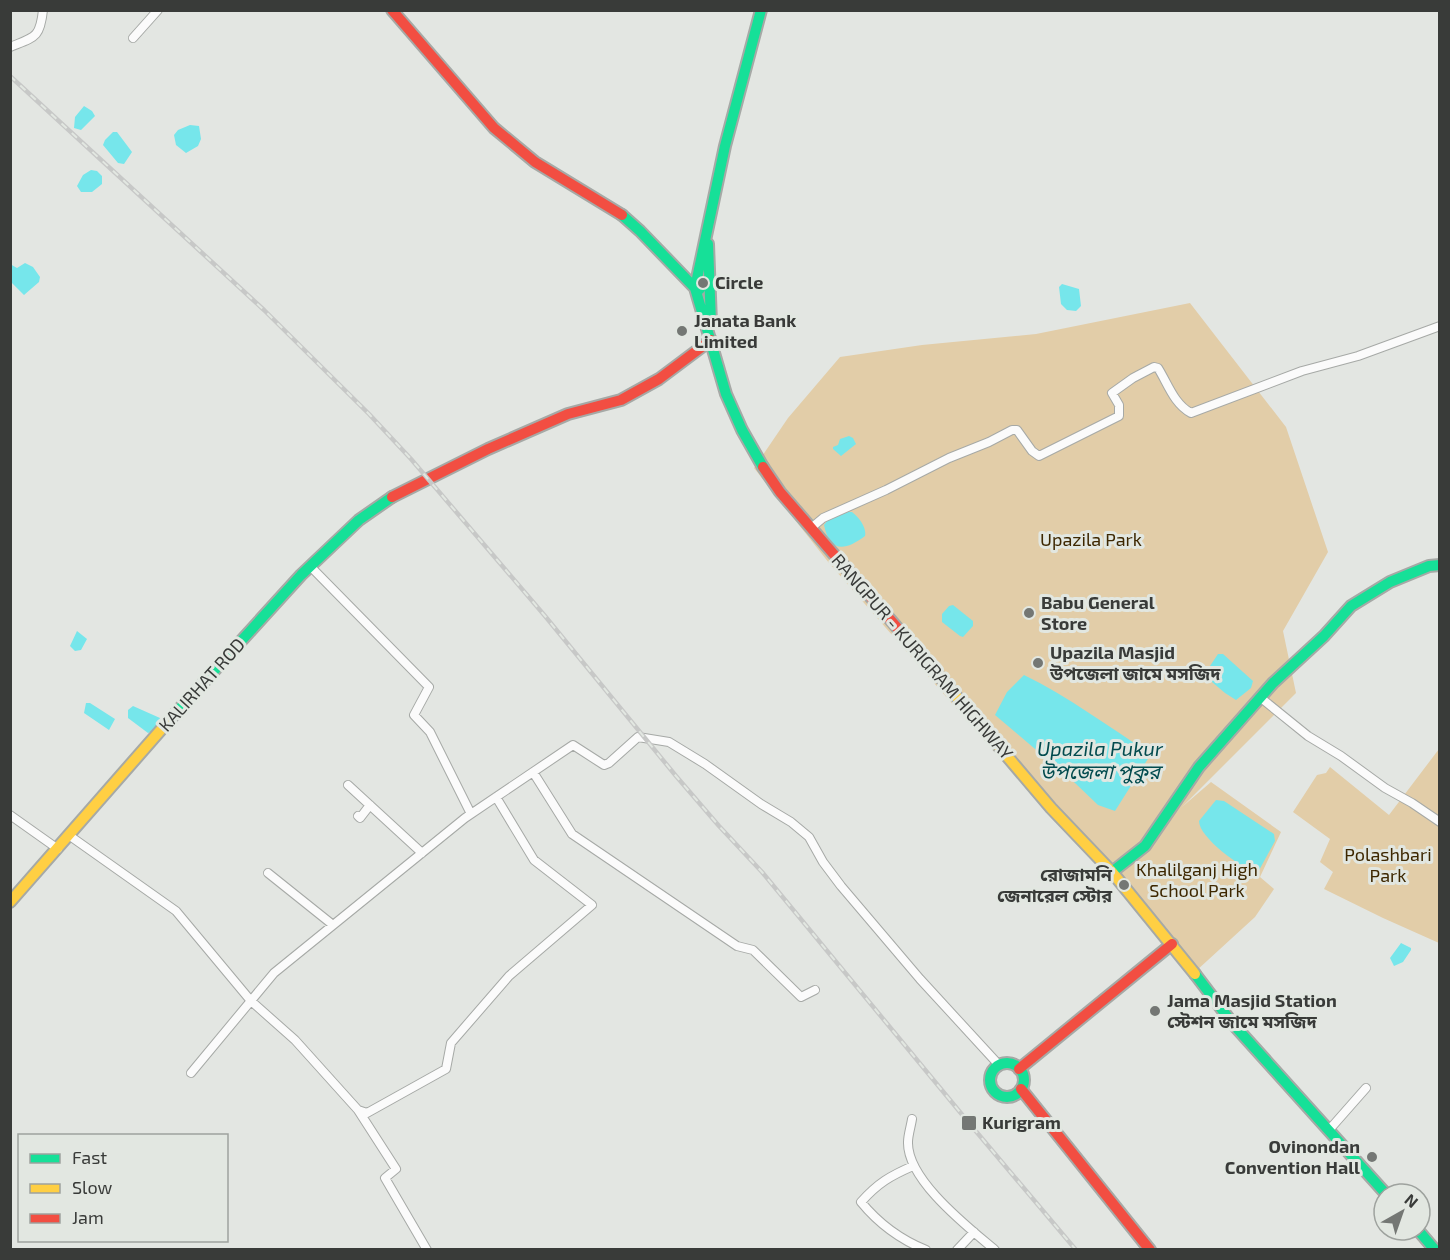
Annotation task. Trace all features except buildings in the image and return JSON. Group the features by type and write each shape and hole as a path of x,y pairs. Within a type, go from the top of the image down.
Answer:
{"main road":[{"path":"392,10 494,128 535,162 620,214 640,231 695,288 711,293"},
{"path":"695,288 722,158 761,10"},
{"path":"707,233 711,340"},
{"path":"676,268 710,276"},
{"name":"RANGPUR - KURIGRAM HIGHWAY","path":"695,288 731,406 761,466 780,492 1051,808 1112,872 1172,944 1233,1024 1375,1182"},
{"name":"KALIRHAT ROD","path":"10,902 210,674 310,566 366,514 387,499 410,487 568,414 621,400 637,392 659,379 711,340"},
{"path":"1112,872 1145,846 1198,767 1273,683 1324,636 1351,606 1390,582 1429,566 1440,565"},
{"path":"1019,1069 1172,944"},
{"path":"1010,1063 1019,1069 1024,1079 1017,1093 1006,1097 992,1089 991,1073 999,1065 1010,1063"},
{"path":"1021,1089 1150,1250"}],"street":[{"path":"10,46 30,39 40,30 43,10"},
{"path":"133,38 158,10"},
{"path":"811,528 838,510 886,490 949,458 1012,430 1017,430 1032,451 1039,456 1119,416 1119,405 1112,393 1154,367 1158,368 1183,408 1191,413 1302,371 1358,356 1440,326"},
{"path":"310,566 429,687 414,715 430,732 471,814"},
{"path":"1261,698 1299,729 1385,788 1440,822"},
{"path":"191,1072 274,973 471,814 573,745 604,765 638,737 669,742 791,822 809,837 823,862 841,886 920,979 999,1065"},
{"path":"533,772 572,834 737,946 753,950 801,997 815,990"},
{"path":"348,785 422,853"},
{"path":"358,1110 367,1113 446,1069 450,1043 509,976 592,905 534,860 496,797"},
{"path":"358,816 360,818 370,805"},
{"path":"10,815 58,849"},
{"path":"70,836 176,911 251,1001 295,1040 358,1110 396,1169 385,1178 427,1250"},
{"path":"268,873 333,925"},
{"path":"1329,1130 1366,1088"},
{"path":"912,1119 908,1143 914,1166 946,1208 995,1250"},
{"path":"914,1166 883,1180 861,1202 870,1214 891,1232 926,1250"},
{"path":"957,1250 974,1232"}],"green space":[{"name":"Upazila Park","path":"1190,303 1286,427 1328,552 1283,631 1296,693 1182,807 1211,782 1281,832 1260,877 1274,889 1255,917 1196,971 1114,881 1157,831 1102,870 1047,812 829,563 754,468 788,418 840,357 922,345 1036,334"},
{"name":"Polashbari Park","path":"1439,749 1439,943 1324,889 1333,872 1320,862 1330,839 1293,812 1317,775 1326,773 1330,767 1389,815"}],"water":[{"path":"84,106 95,116 81,130 74,128 75,117"},
{"path":"190,125 199,126 201,139 198,146 186,153 176,145 174,135 178,130"},
{"path":"113,132 117,132 132,152 124,164 118,163 103,145"},
{"path":"91,170 97,171 102,176 102,184 92,192 81,192 77,186 83,175"},
{"path":"25,263 33,267 40,277 39,282 24,295 11,282 10,264 17,268"},
{"path":"1062,284 1079,289 1081,306 1076,311 1067,310 1061,304 1059,287"},
{"path":"849,436 856,444 841,456 833,447 838,445 840,439"},
{"path":"852,512 860,520 864,526 865,536 851,545 839,547 830,541 824,525 827,521"},
{"path":"953,605 973,621 973,626 963,637 942,622 942,614"},
{"path":"77,631 87,639 81,650 75,651 70,646"},
{"path":"1218,654 1223,654 1253,681 1251,688 1236,700 1206,677 1208,669"},
{"name":"Upazila Pukur উপজেলা পুকুর","path":"1024,675 1073,703 1151,754 1115,811 1098,805 995,715 1007,692"},
{"path":"86,703 90,703 115,719 109,730 84,713"},
{"path":"133,706 160,718 153,731 148,733 128,718 128,710"},
{"path":"1216,800 1224,801 1274,834 1275,841 1257,874 1222,852 1201,828 1199,821"},
{"path":"1401,943 1411,950 1403,962 1394,966 1390,958"}],"railway":[{"path":"10,76 264,310 411,459 545,616 676,776 762,872 1076,1250"}],"traffic: fast":[{"path":"761,10 725,146 695,288 726,394 742,430 763,467"},
{"path":"622,215 695,288 700,289"},
{"path":"708,244 711,323"},
{"path":"173,716 301,575 359,520 392,497"},
{"path":"1112,872 1145,846 1199,767 1273,683 1324,636 1351,606 1390,582 1429,566 1440,565"},
{"path":"1195,974 1233,1024 1375,1182"},
{"path":"1007,1063 1019,1068 1024,1080 1019,1092 1007,1097 995,1092 990,1080 995,1068 1007,1063"},
{"path":"1428,1242 1435,1250"}],"traffic: slow":[{"path":"945,683 1051,808 1112,872 1195,974"},
{"path":"10,902 173,716"}],"traffic: jam":[{"path":"392,10 494,128 535,162 622,215"},
{"path":"392,497 488,449 568,414 621,400 659,379 711,340"},
{"path":"763,467 780,492 945,683"},
{"path":"1019,1069 1172,944"},
{"path":"1021,1089 1150,1250"}],"place":[{"name":"Circle","path":"703,283"},
{"name":"Janata Bank Limited","path":"682,331"},
{"name":"Babu General Store","path":"1029,613"},
{"name":"Upazila Masjid উপজেলা জামে মসজিদ","path":"1038,663"},
{"name":"রোজামনি জেনারেল স্টোর","path":"1124,885"},
{"name":"Jama Masjid Station স্টেশন জামে মসজিদ","path":"1155,1011"},
{"name":"Kurigram","path":"969,1123"},
{"name":"Ovinondan Convention Hall","path":"1372,1157"}],"park label":[{"name":"Khalilganj High School Park","path":"1197,880"}]}
